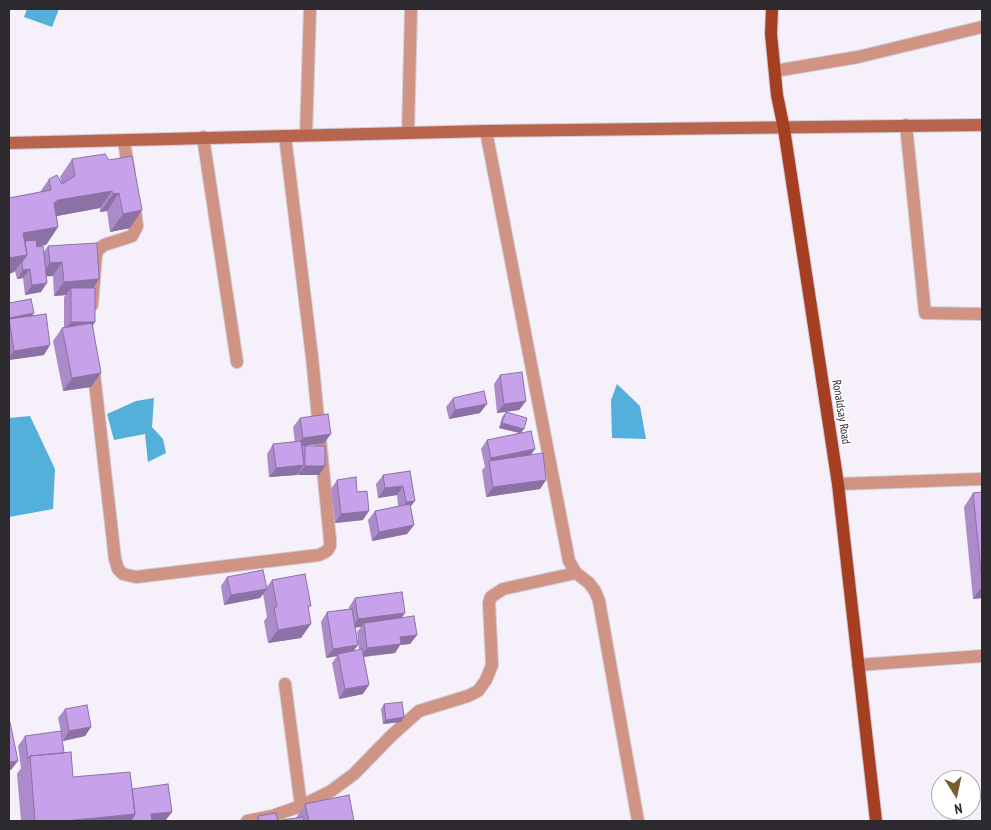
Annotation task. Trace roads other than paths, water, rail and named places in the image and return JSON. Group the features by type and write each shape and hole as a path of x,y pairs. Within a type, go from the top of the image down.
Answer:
{"main road":[{"name":"Ronaldsay Road","path":"772,9 771,34 777,95 784,129 838,484 876,821"}],"street":[{"path":"306,135 310,9"},
{"path":"408,133 411,9"},
{"path":"774,70 858,57 982,27"},
{"path":"906,125 925,313 982,314"},
{"path":"9,143 486,131 784,129 906,125 982,125"},
{"path":"486,131 569,561 576,573 589,583 599,601 638,821"},
{"path":"92,349 115,559 118,569 122,574 136,578 319,555 327,551 330,546 330,540 312,357 285,136"},
{"path":"203,137 237,362"},
{"path":"92,313 95,264 98,250 104,245 132,236 137,226 124,141"},
{"path":"838,484 982,479"},
{"path":"247,821 272,816 301,806 332,791 354,774 391,736 420,712 478,691 486,680 492,666 489,603 491,597 496,593 576,573"},
{"path":"858,665 982,656"},
{"path":"285,684 301,806"}],"water":[{"path":"27,9 59,9 52,27 24,17"},
{"path":"617,384 640,406 646,439 612,438 611,400"},
{"path":"154,398 152,427 163,439 166,453 148,462 145,434 114,440 107,414 136,401"},
{"path":"30,416 55,469 53,509 9,517 9,418"}]}
